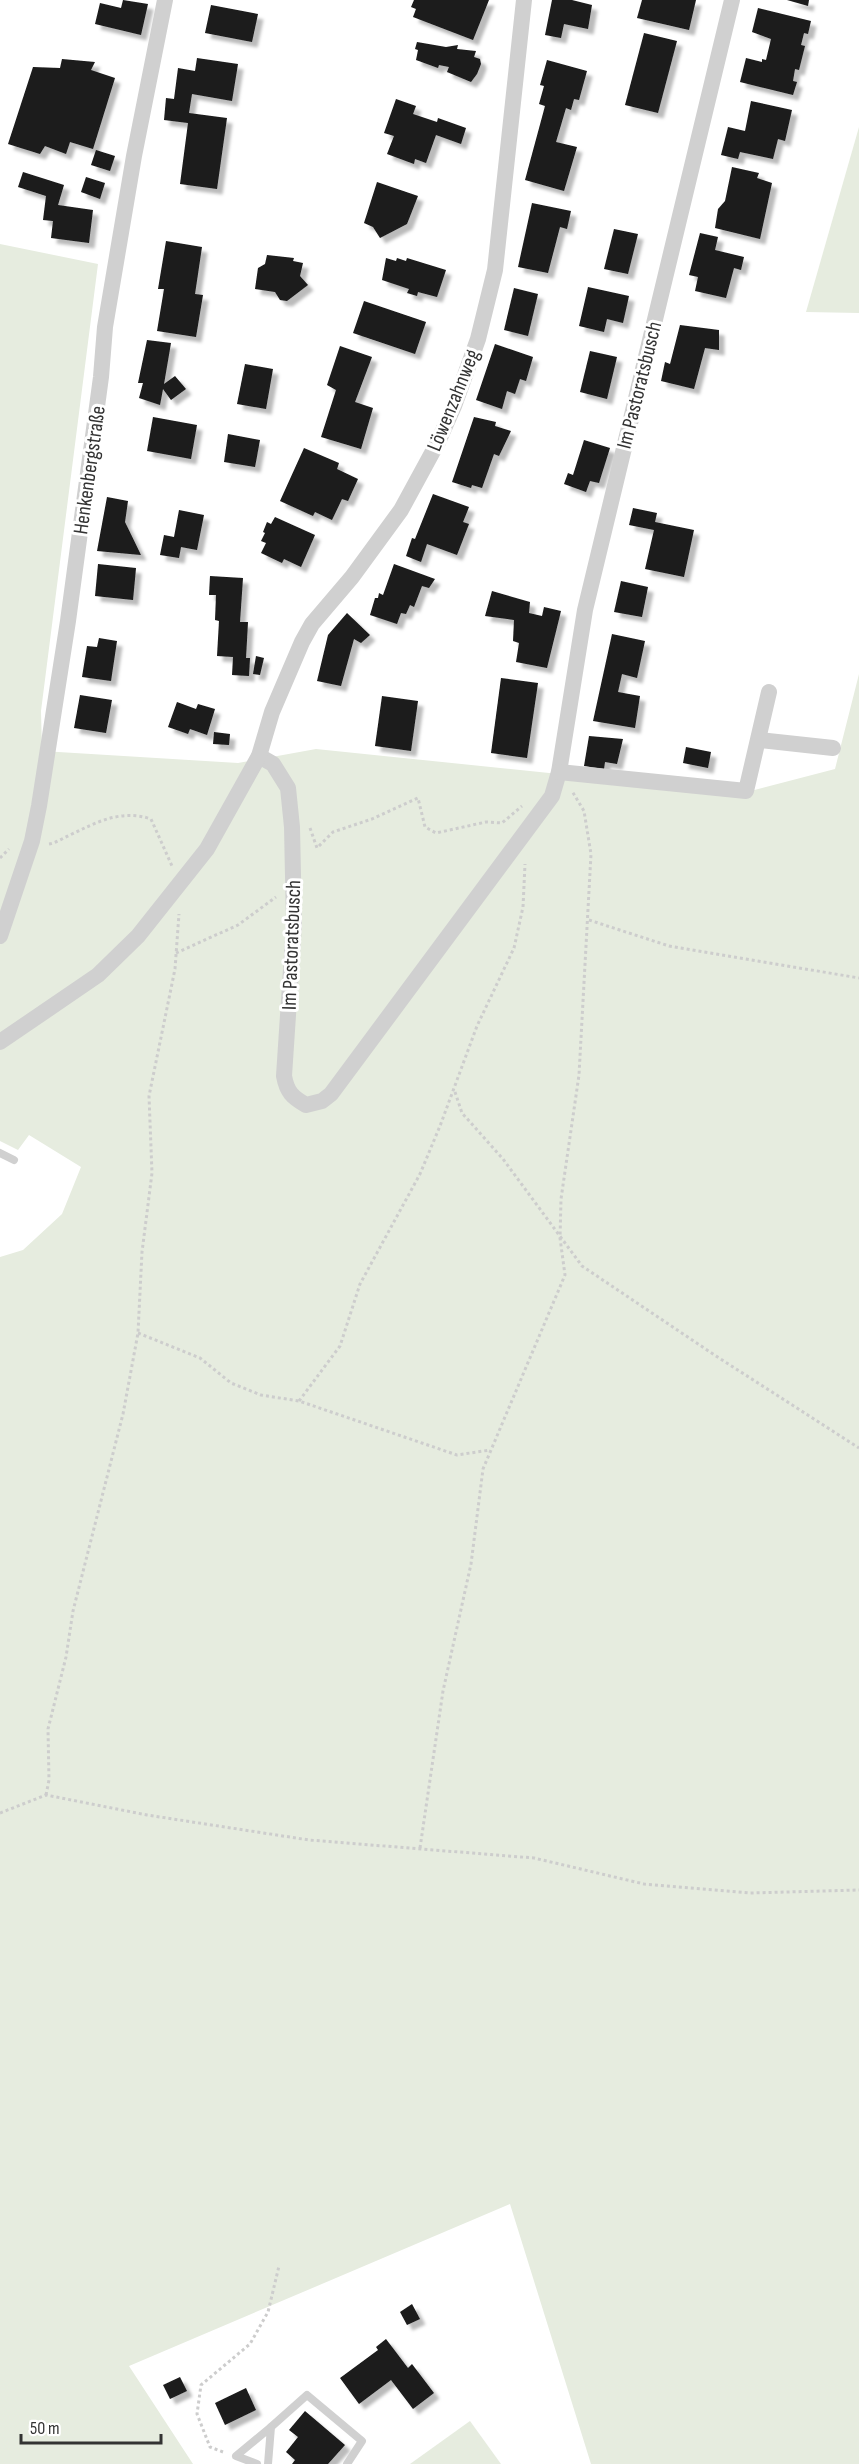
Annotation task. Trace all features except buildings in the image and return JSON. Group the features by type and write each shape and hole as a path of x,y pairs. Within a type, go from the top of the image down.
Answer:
{"street":[{"name":"Henkenbergstraße","path":"0,936 32,841 68,621 101,377 105,327 134,156 165,0"},
{"name":"Löwenzahnweg","path":"259,756 272,712 302,642 400,510 438,442 466,374 478,339 497,259 524,0"},
{"name":"Im Pastoratsbusch","path":"259,756 273,764 288,788 294,888 291,998 284,1076 292,1097 306,1105 321,1101 331,1094 552,796 559,772 585,610 732,0"},
{"path":"559,772 746,791 769,692"},
{"path":"759,740 833,748"},
{"path":"0,1041 98,975 138,936 207,849 259,756"}],"lane":[{"path":"0,1153 14,1160"},
{"path":"236,2456 307,2395 362,2441 347,2464"},
{"path":"268,2464 271,2427"},
{"path":"236,2456 258,2464"}],"path":[{"path":"420,1848 442,1691 471,1564 483,1469 565,1275 560,1238 561,1199 579,1075 591,854 584,811 559,772"},
{"path":"307,817 317,848 333,832 372,819 418,798 425,827 436,833 486,822 502,823 524,804"},
{"path":"32,841 52,844 93,823 115,816 138,815 151,819 179,886 176,953 149,1096 152,1173 142,1252 138,1333 123,1414 73,1611 66,1657 48,1729 49,1780 46,1795"},
{"path":"299,1401 340,1346 360,1284 420,1173 477,1026 514,948 523,907 525,863 517,845"},
{"path":"176,953 238,925 281,893 294,888"},
{"path":"589,920 669,946 859,978"},
{"path":"454,1090 462,1113 529,1191 560,1238 582,1266 859,1448"},
{"path":"138,1333 200,1359 231,1383 261,1395 299,1401 458,1455 490,1450"},
{"path":"0,1813 46,1795 147,1815 309,1840 534,1858 644,1884 750,1893 859,1890"},
{"path":"236,2456 210,2447 197,2414 201,2385 249,2344 268,2312 279,2266"}],"shaded area":[{"path":"859,127 859,313 806,312"},
{"path":"0,244 98,264 41,711 42,751 238,763 316,749 743,793 835,769 859,674 859,2464 591,2464 510,2204 129,2366 193,2464 0,2464 0,1257 23,1250 62,1214 81,1167 29,1135 18,1150 0,1141"},
{"path":"470,2421 501,2464 410,2464"}]}
